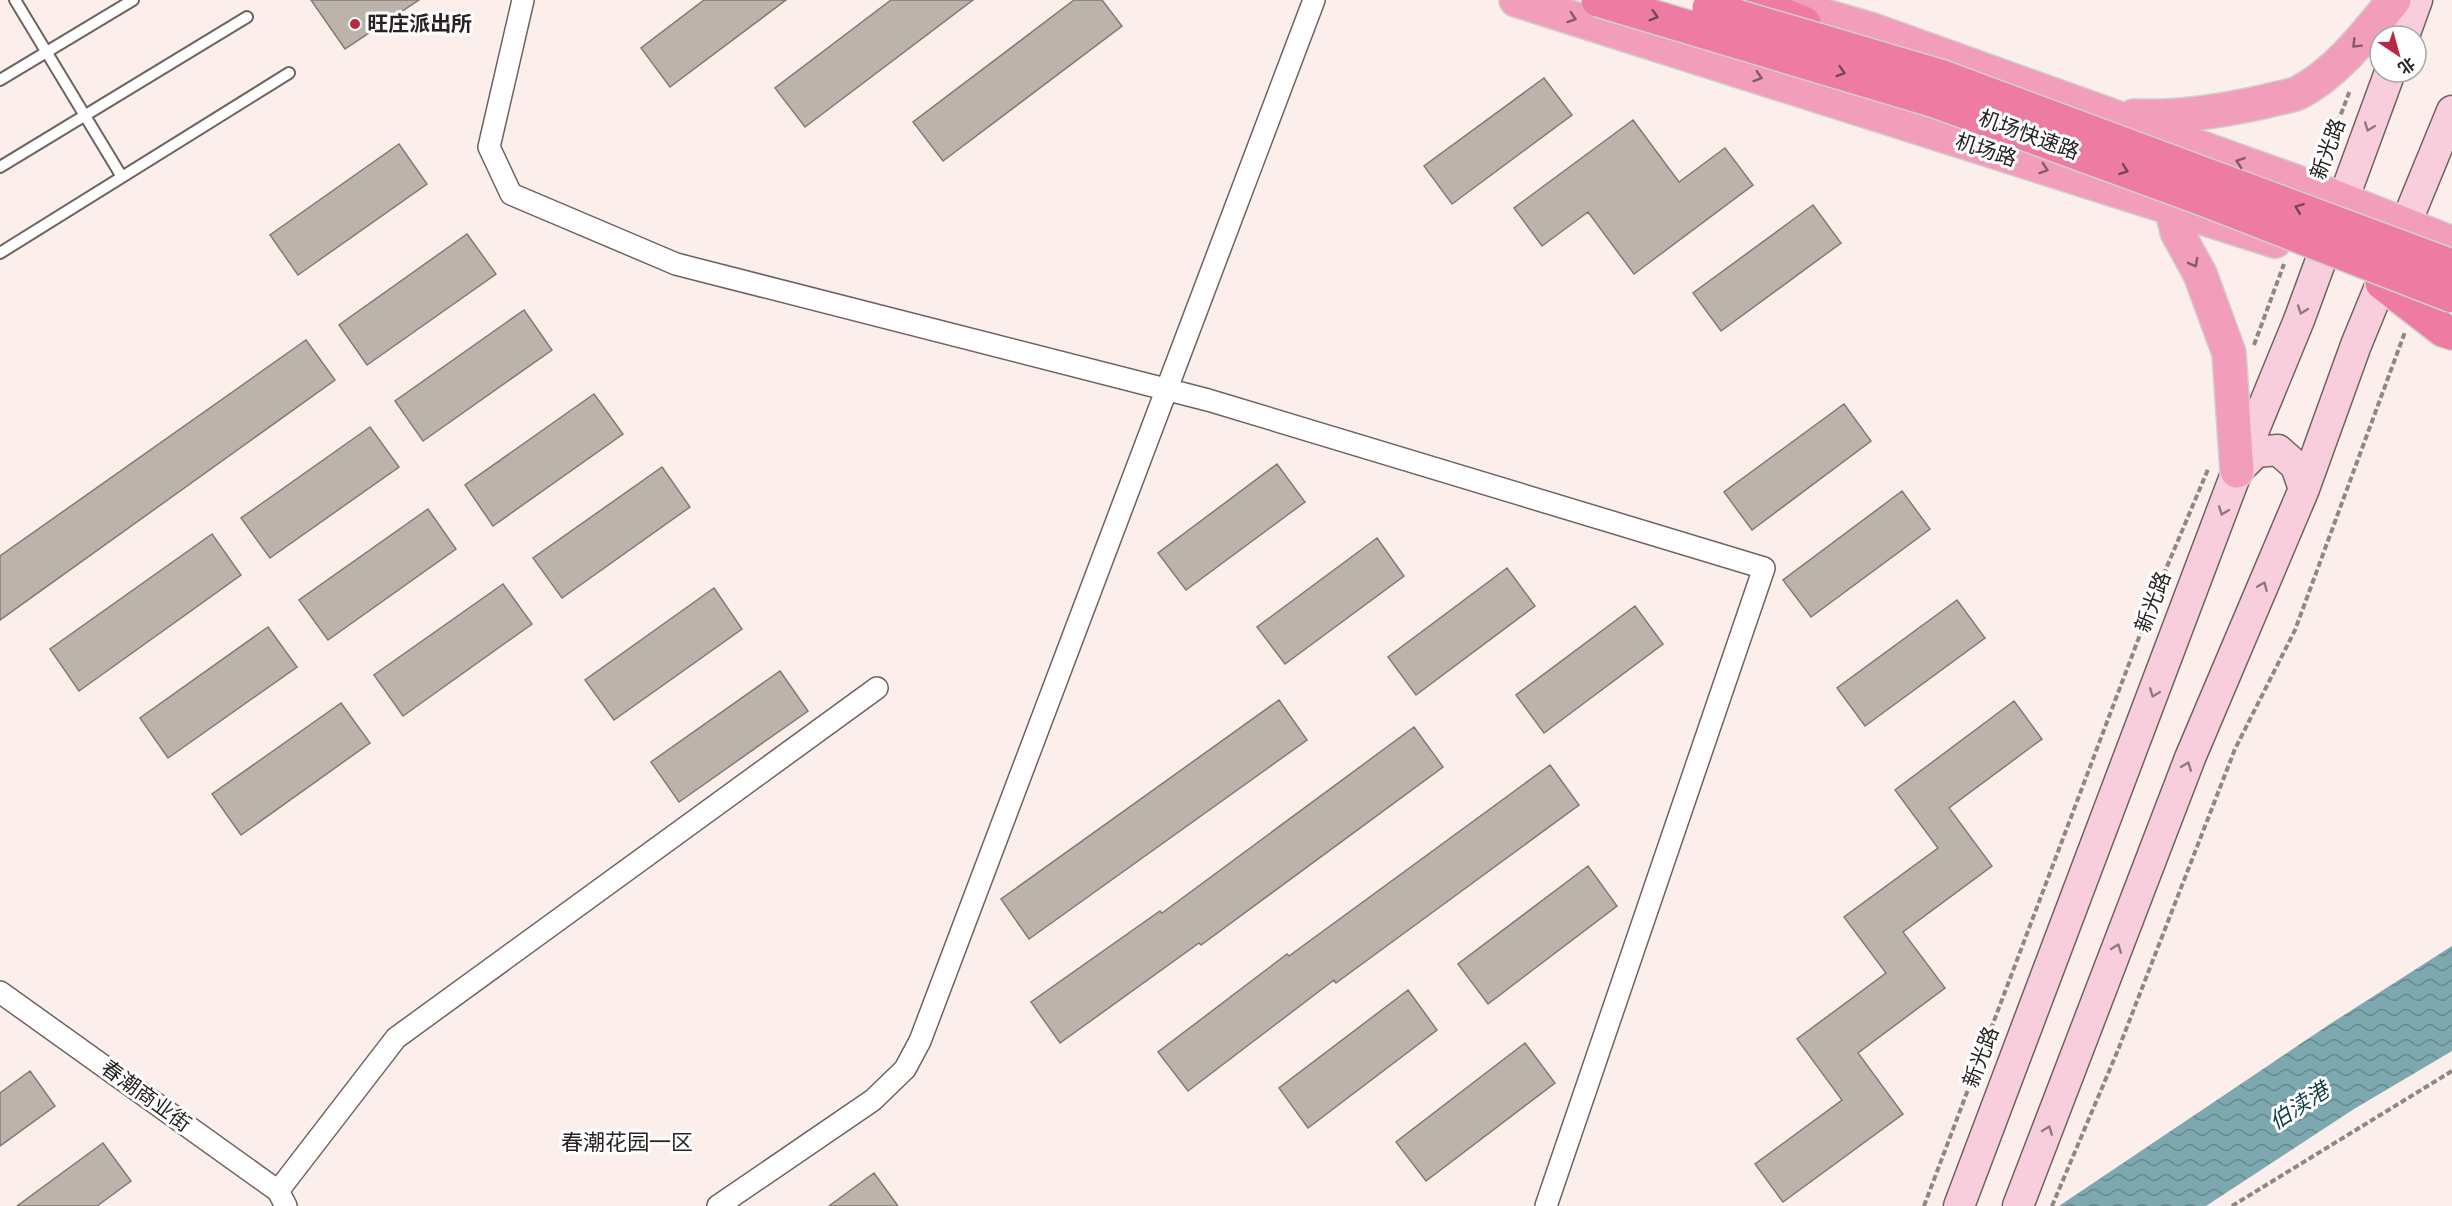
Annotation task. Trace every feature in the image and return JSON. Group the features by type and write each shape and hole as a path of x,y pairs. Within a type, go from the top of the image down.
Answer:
{"highway":[{"name":"机场快速路","path":"1598,0 1935,100 2203,199 2452,296"},
{"name":"机场快速路","path":"1680,0 1940,76 2452,266"},
{"path":"1745,0 1940,76"},
{"path":"2382,284 2411,306 2449,325"}],"main road":[{"name":"机场路","path":"1516,0 2290,247 2382,284 2449,325"},
{"path":"1767,0 1870,29 2328,194 2452,243"},
{"path":"2102,114 2170,118 2244,106 2297,93 2325,74 2360,41 2394,0"},
{"path":"2408,24 2417,0"},
{"name":"新光路","path":"1959,1206 2224,467 2320,259 2328,194 2384,84"},
{"path":"2023,1195 2190,758 2304,489 2405,224 2452,111"},
{"path":"2172,210 2177,232 2200,274 2229,353 2224,467 2256,452 2278,450 2296,466 2304,489"}],"street":[{"path":"523,0 489,147 511,194 676,264 1166,389 1764,568 1546,1206"},
{"path":"718,1206 873,1100 905,1069 920,1041 1314,0"},
{"path":"282,1198 396,1038 877,688"},
{"name":"春潮商业街","path":"0,992 282,1198"}],"lane":[{"path":"15,0 122,177"},
{"path":"0,80 133,0"},
{"path":"0,167 247,17"},
{"path":"0,253 290,73"}],"path":[{"name":"新光路","path":"2328,194 2353,82"},
{"path":"2252,351 2290,247"},
{"path":"2052,1206 2118,1050 2235,749 2295,630 2400,351 2411,306"},
{"name":"新光路","path":"1924,1206 2155,596 2224,467"},
{"path":"2232,1206 2452,1071"}],"water":[{"name":"伯渎港","path":"2452,946 2452,1051 2354,1109 2206,1206 2059,1206 2330,1024"}],"building":[{"name":"旺庄派出所","path":"311,0 419,0 345,49"},
{"path":"704,0 786,0 670,87 641,48"},
{"path":"891,0 973,0 805,127 775,88"},
{"path":"1074,0 1102,0 1122,26 943,161 913,122"},
{"path":"1544,78 1572,115 1452,204 1424,166"},
{"path":"1633,120 1679,182 1725,148 1753,185 1634,274 1588,212 1542,246 1514,208"},
{"path":"399,144 427,184 298,275 270,235"},
{"path":"1813,205 1841,243 1721,331 1693,293"},
{"path":"467,234 496,274 367,365 339,325"},
{"path":"524,310 552,350 423,441 395,401"},
{"path":"306,340 335,380 0,620 0,556"},
{"path":"594,394 623,434 493,526 465,485"},
{"path":"1844,404 1871,441 1752,530 1724,492"},
{"path":"370,427 399,467 270,558 241,518"},
{"path":"1277,464 1305,502 1186,590 1158,553"},
{"path":"662,467 690,507 562,598 533,558"},
{"path":"1902,491 1930,529 1811,617 1783,580"},
{"path":"428,509 456,549 328,640 299,600"},
{"path":"212,534 241,575 79,691 50,649"},
{"path":"1377,538 1404,576 1285,664 1257,627"},
{"path":"1507,568 1535,606 1416,695 1388,657"},
{"path":"503,584 532,624 403,716 374,675"},
{"path":"714,588 742,629 614,720 585,680"},
{"path":"1957,600 1985,638 1865,726 1837,688"},
{"path":"1635,606 1663,644 1544,733 1516,695"},
{"path":"268,627 297,667 168,758 140,718"},
{"path":"780,671 808,711 679,802 651,762"},
{"path":"1279,700 1307,740 1029,939 1001,899"},
{"path":"2014,701 2042,739 1949,808 1992,866 1903,932 1945,988 1858,1053 1903,1114 1783,1202 1755,1164 1842,1100 1797,1039 1886,973 1844,917 1938,848 1895,790"},
{"path":"341,703 370,743 241,835 212,794"},
{"path":"1414,727 1443,767 1201,945 1199,943 1060,1043 1031,1002 1160,911 1162,913"},
{"path":"1550,765 1579,805 1336,983 1334,980 1188,1091 1158,1052 1287,954 1289,956"},
{"path":"1588,866 1617,906 1488,1004 1458,964"},
{"path":"1408,990 1437,1030 1308,1128 1279,1088"},
{"path":"1525,1043 1555,1083 1426,1181 1396,1142"},
{"path":"30,1071 55,1106 0,1146 0,1093"},
{"path":"103,1143 131,1181 97,1206 17,1206"},
{"path":"874,1173 898,1206 829,1206"}],"place":[{"name":"旺庄派出所","path":"355,24"}],"district":[{"name":"春潮花园一区","path":"627,1142"}]}
